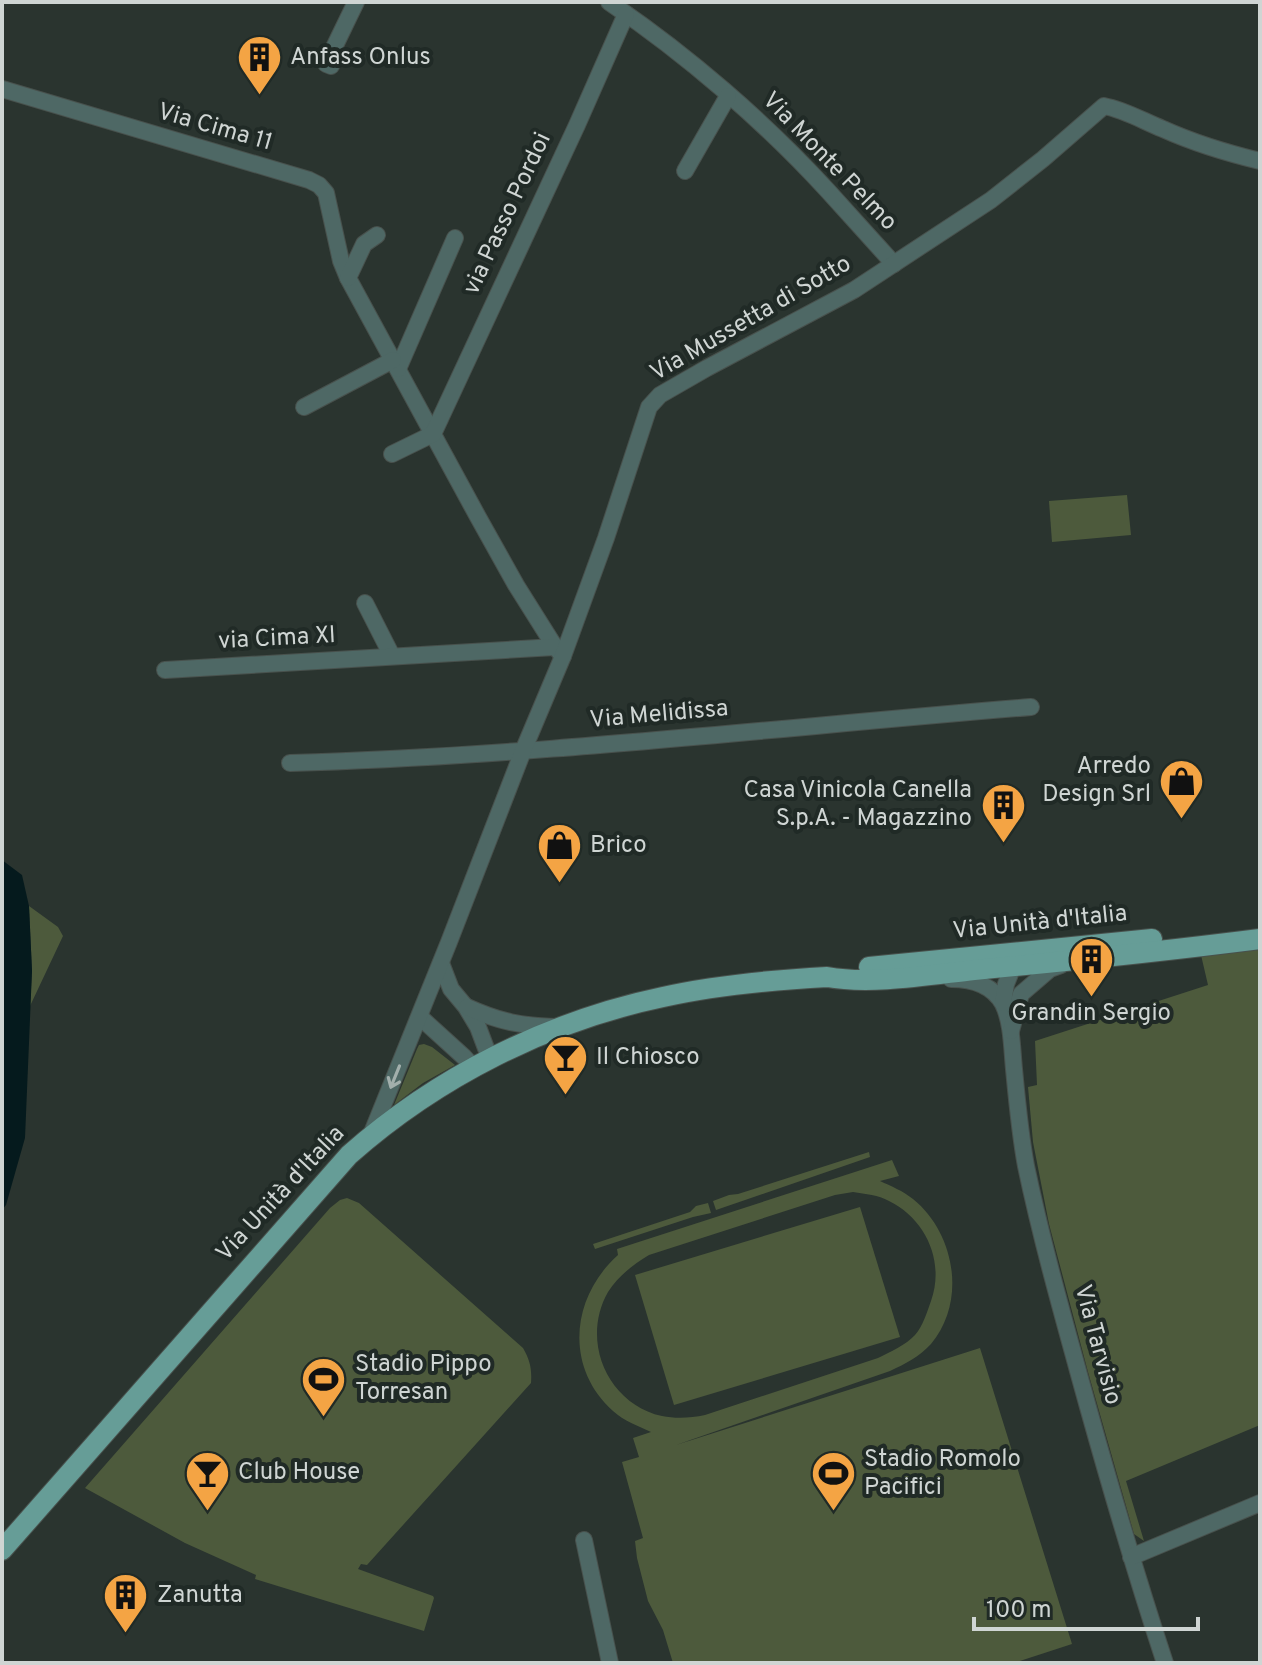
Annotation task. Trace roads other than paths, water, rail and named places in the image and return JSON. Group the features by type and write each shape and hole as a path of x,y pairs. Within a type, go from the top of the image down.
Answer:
{"main road":[{"name":"Via Unità d'Italia","path":"2,1550 328,1177 370,1136 437,1089 535,1037 616,1008 715,988 827,977 843,980 902,977 1013,960 1260,930"},
{"name":"Via Unità d'Italia","path":"827,977 842,970 1013,960 1071,960 1260,939"}],"street":[{"path":"331,66 326,64 356,2"},
{"name":"Via Monte Pelmo","path":"609,2 728,96 828,190 894,264"},
{"name":"via Passo Pordoi","path":"433,434 626,14"},
{"name":"Via Cima 11","path":"2,89 319,185 326,193 341,261 348,278 516,585 559,651"},
{"name":"Via Monte Pelmo","path":"685,171 728,96"},
{"name":"Via Mussetta di Sotto","path":"370,1136 420,1017 559,651 611,524 649,407 660,395 707,368 854,290 991,200 1104,106 1120,109 1201,144 1260,161"},
{"path":"348,278 364,244 377,235"},
{"path":"304,407 396,365 455,238"},
{"path":"392,454 433,434"},
{"name":"via Cima XI","path":"365,603 392,656"},
{"name":"via Cima XI","path":"165,670 392,656 559,651"},
{"name":"Via Melidissa","path":"290,763 523,751 1031,707"},
{"path":"1013,960 1019,973 1021,994"},
{"name":"Via Tarvisio","path":"1013,960 1003,1003 1011,1033 1026,1164 1071,1345 1131,1557 1165,1663"},
{"path":"1021,994 1050,969 1071,960"},
{"path":"420,1017 464,1057 482,1064 478,1027 451,989 441,963"},
{"path":"902,977 917,981 967,979 979,982 1003,1003"},
{"name":"Via Tarvisio","path":"1011,1033 1021,994"},
{"path":"466,1007 493,1019 526,1026 562,1027"},
{"path":"1131,1557 1260,1503"},
{"path":"584,1540 610,1663"}],"water":[{"path":"2,860 22,875 29,906 32,971 25,1138 2,1210"}],"place":[{"name":"Anfass Onlus","path":"259,97"},
{"name":"Arredo Design Srl","path":"1182,820"},
{"name":"Casa Vinicola Canella S.p.A. - Magazzino","path":"1003,844"},
{"name":"Brico","path":"559,885"},
{"name":"Grandin Sergio","path":"1091,999"},
{"name":"Il Chiosco","path":"565,1097"},
{"name":"Stadio Pippo Torresan","path":"324,1418"},
{"name":"Club House","path":"207,1512"},
{"name":"Stadio Romolo Pacifici","path":"833,1513"},
{"name":"Zanutta","path":"126,1635"}]}
